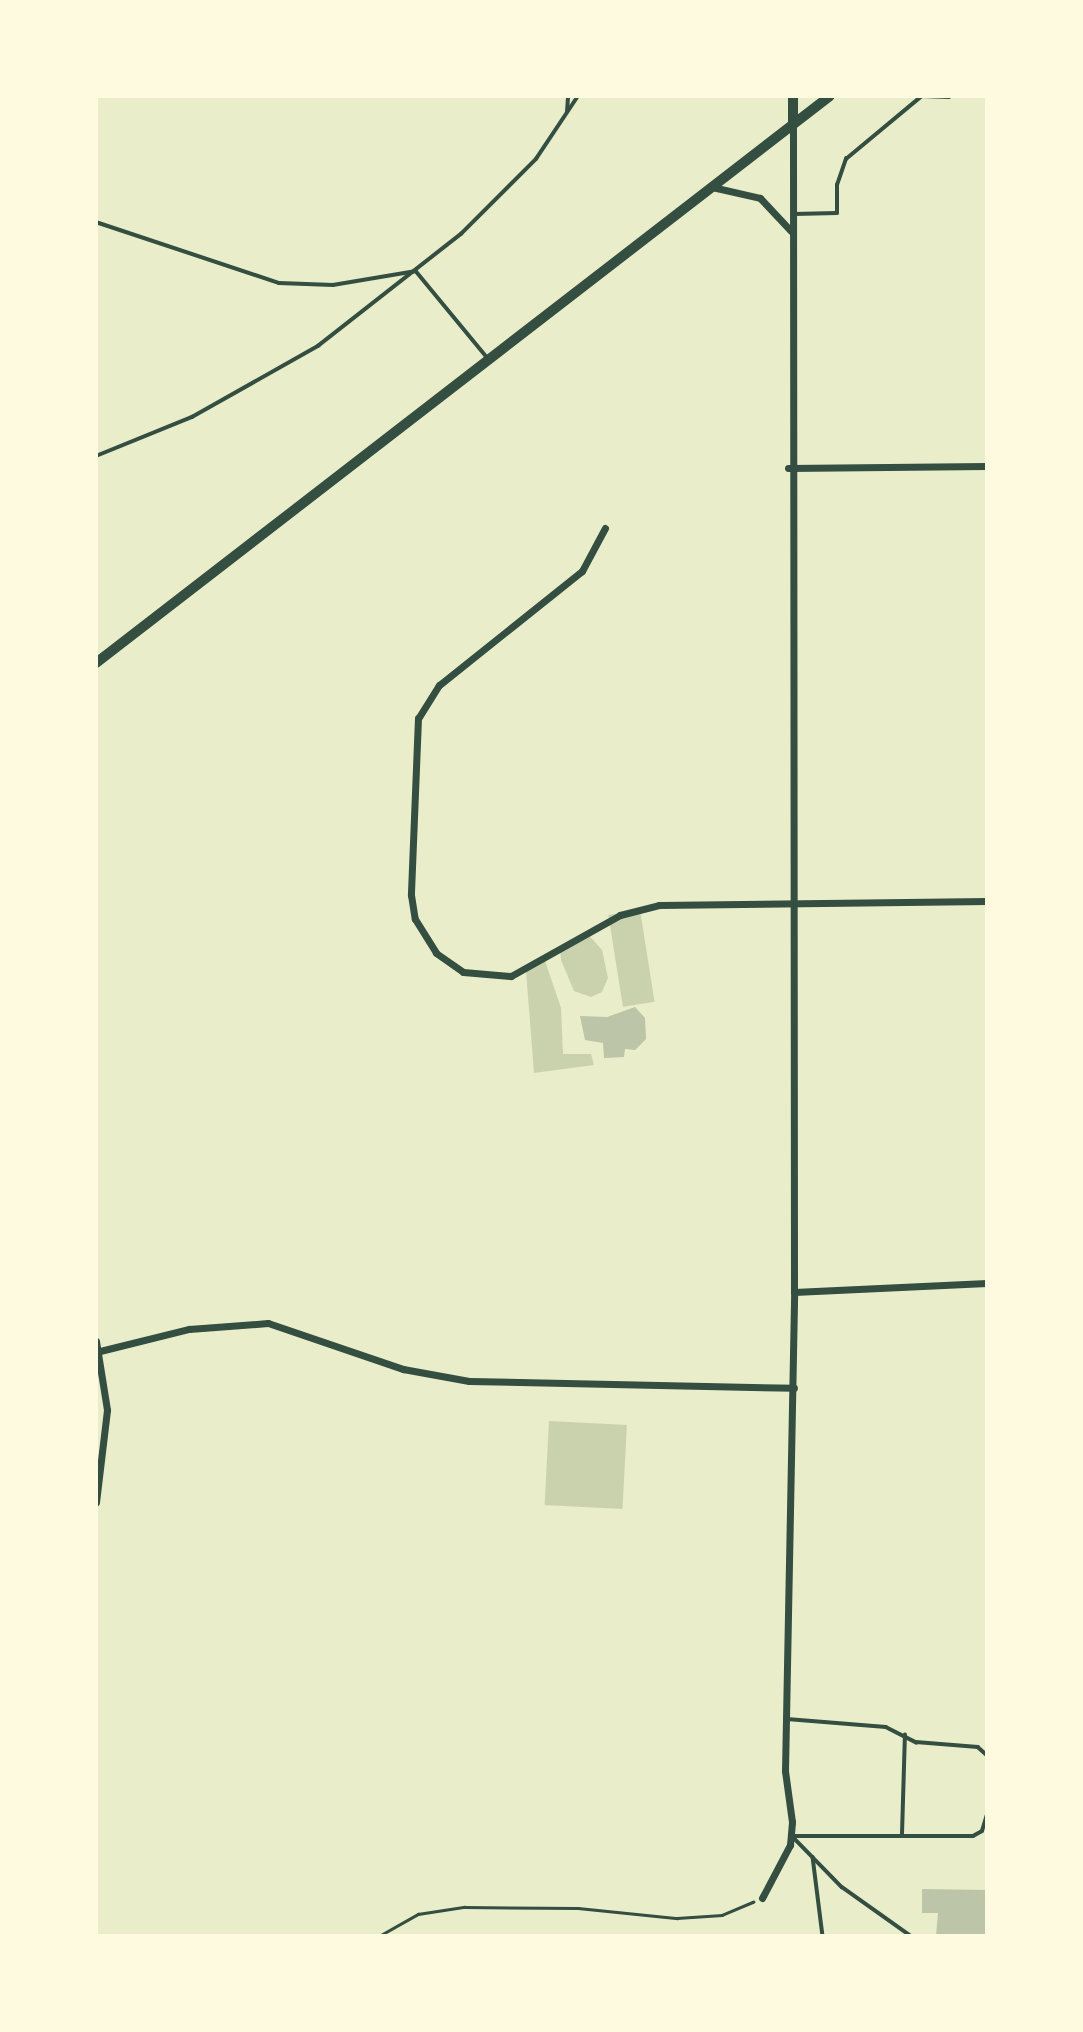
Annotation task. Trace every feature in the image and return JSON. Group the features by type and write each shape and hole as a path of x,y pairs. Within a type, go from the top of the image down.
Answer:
{"main road":[{"path":"793,96 793,124"},
{"path":"96,663 830,96"}],"street":[{"path":"762,1898 791,1836 787,1719 794,1292 788,468 793,124"},
{"path":"712,187 760,198 791,231"},
{"path":"788,468 987,466"},
{"path":"605,528 582,571 439,685 418,718 411,895 419,930 436,953 463,972 511,976 620,915 679,902 987,901"},
{"path":"794,1292 987,1283"},
{"path":"98,1352 190,1329 268,1323 402,1368 469,1381 793,1388"},
{"path":"96,1341 107,1421 96,1502"}],"lane":[{"path":"566,115 568,96"},
{"path":"96,456 260,382 416,271 502,195 578,96"},
{"path":"792,214 837,213 837,185 846,159 922,96 950,97"},
{"path":"96,222 279,283 333,285 416,271"},
{"path":"416,271 489,360"},
{"path":"787,1719 886,1727 916,1742 978,1747 987,1755"},
{"path":"902,1835 905,1735"},
{"path":"791,1836 973,1836 982,1831 987,1815"},
{"path":"791,1836 842,1887 911,1936"},
{"path":"812,1855 823,1936"}],"path":[{"path":"379,1936 418,1914 464,1907 579,1908 677,1919 722,1915 762,1898"}],"green space":[{"path":"640,910 655,1002 623,1007 608,915"},
{"path":"586,932 602,950 608,978 602,992 591,997 574,991 561,960 560,949"},
{"path":"545,961 561,1008 563,1054 591,1054 594,1065 534,1073 526,971"},
{"path":"549,1421 627,1425 622,1509 545,1505"}],"building":[{"path":"635,1007 645,1018 646,1039 635,1050 625,1049 624,1057 604,1058 603,1043 585,1040 580,1016 607,1017"},
{"path":"922,1889 987,1890 987,1936 936,1936 938,1913 922,1913"}]}
